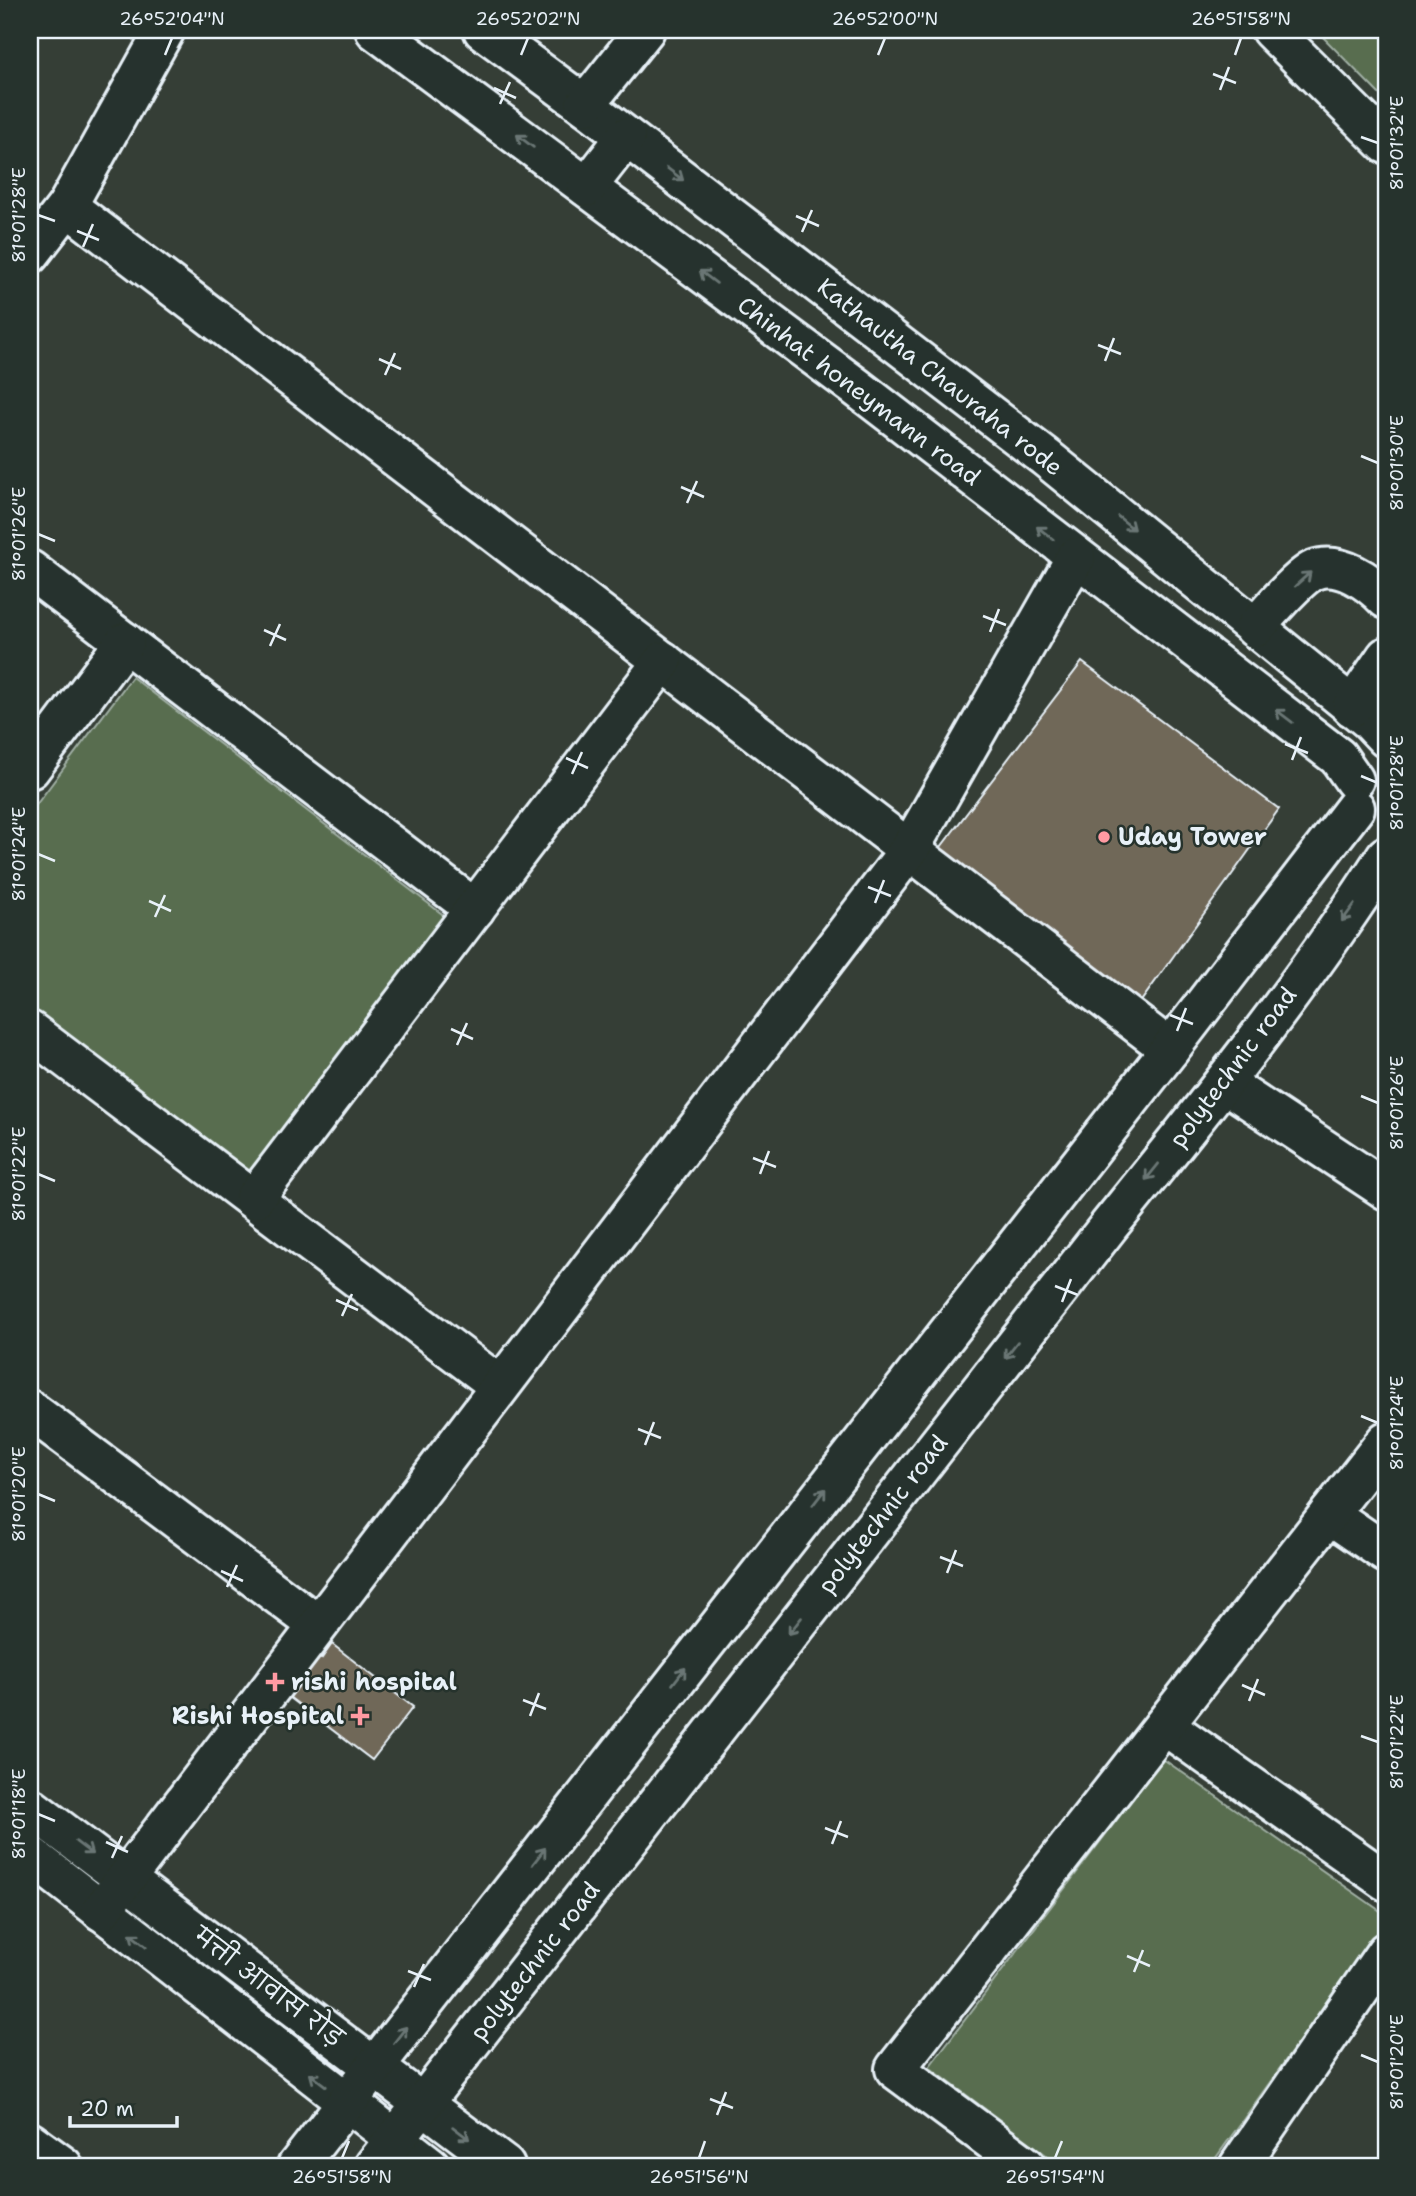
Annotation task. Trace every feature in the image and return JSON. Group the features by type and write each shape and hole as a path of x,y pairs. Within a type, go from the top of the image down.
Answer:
{"street":[{"path":"30,254 66,205 165,30"},
{"name":"Chinhat honeymann road","path":"375,30 856,387 1076,557 1349,782 1363,825 1377,838 1386,841"},
{"name":"Kathautha Chauraha rode","path":"483,30 1045,457 1386,737"},
{"path":"585,105 645,30"},
{"path":"1271,30 1386,144"},
{"path":"587,187 626,137"},
{"path":"66,205 1170,1049"},
{"path":"101,1911 909,850 1076,557"},
{"path":"1255,628 1279,601 1313,570 1332,568 1353,574 1375,587 1386,599"},
{"path":"30,570 475,909"},
{"path":"30,769 125,642"},
{"path":"1352,707 1386,657"},
{"path":"254,1199 663,661"},
{"path":"297,2166 1170,1049 1362,763 1375,751 1386,746"},
{"name":"polytechnic road","path":"384,2153 1090,1249 1224,1083 1361,895 1386,856"},
{"path":"30,1031 500,1387"},
{"path":"1224,1083 1386,1190"},
{"path":"30,1410 318,1625"},
{"path":"1026,2166 895,2069 1386,1441"},
{"path":"1329,1514 1386,1553"},
{"path":"1164,1725 1386,1881"},
{"name":"मंत्ती आवास रोड़","path":"30,1807 505,2166"},
{"path":"30,1856 347,2103 384,2153 430,2166"},
{"path":"1239,2166 1386,1952"},
{"path":"30,2142 63,2166"}],"green space":[{"path":"1316,30 1386,30 1386,101"},
{"path":"132,677 446,917 251,1175 30,1008 30,813"},
{"path":"1163,1759 1386,1915 1386,1920 1210,2166 1061,2166 929,2067"}],"building":[{"name":"Uday Tower","path":"1082,662 1279,809 1129,1018 928,864"},
{"path":"332,1644 413,1707 372,1760 289,1697 302,1681 294,1676 313,1651 322,1658"}],"place":[{"name":"Uday Tower","path":"1104,837"},
{"name":"rishi hospital","path":"275,1682"},
{"name":"Rishi Hospital","path":"360,1716"}]}
